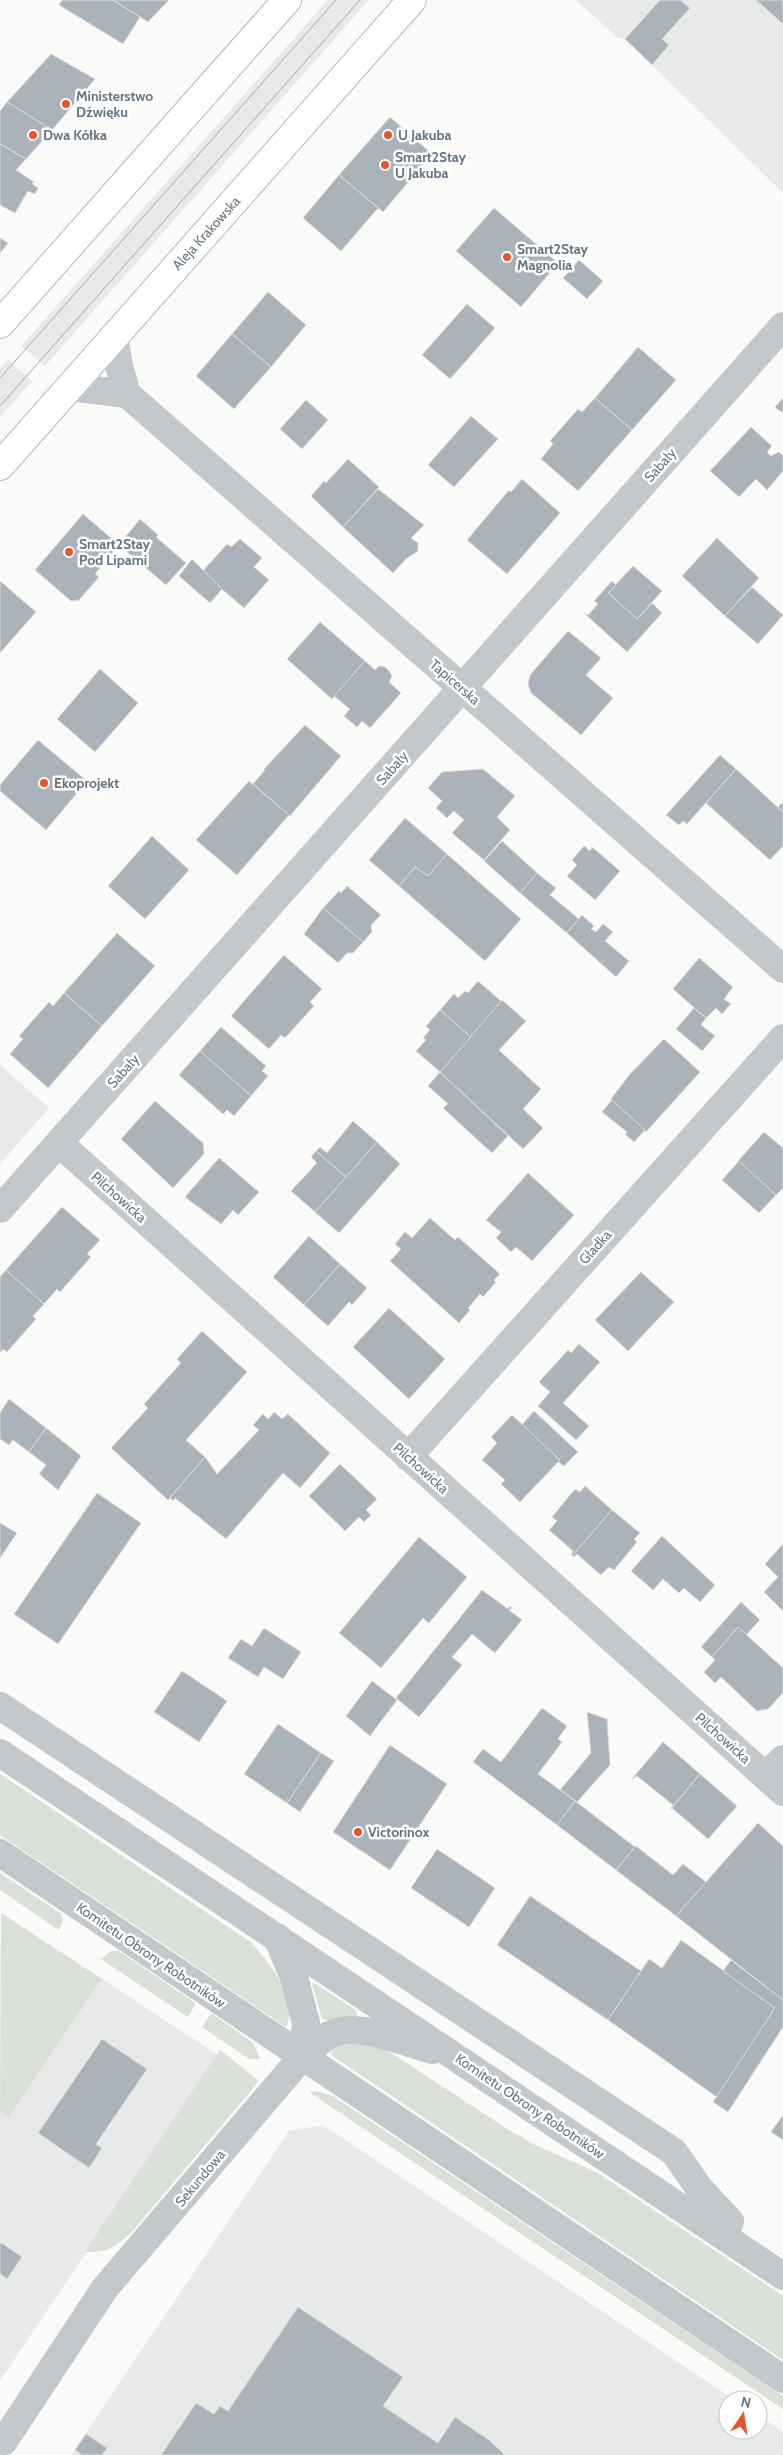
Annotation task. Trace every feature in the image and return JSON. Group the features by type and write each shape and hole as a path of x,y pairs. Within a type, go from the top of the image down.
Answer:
{"main road":[{"path":"0,324 288,0"},
{"name":"Aleja Krakowska","path":"0,466 412,0"}],"street":[{"name":"Sabały","path":"0,1209 783,326"},
{"path":"70,387 127,394 119,366 114,336"},
{"name":"Tapicerska","path":"127,394 783,969"},
{"name":"Gładka","path":"408,1457 783,1038"},
{"name":"Pilchowicka","path":"59,1143 408,1457 777,1776"},
{"path":"0,1706 674,2152 699,2188 730,2221 725,2236"},
{"name":"Komitetu Obrony Robotników","path":"0,1753 783,2276"},
{"name":"Komitetu Obrony Robotników","path":"0,1854 783,2379"},
{"path":"277,1937 295,1980 306,2022 302,2057"},
{"name":"Sekundowa","path":"4,2441 105,2288 302,2057 326,2037 338,2031 349,2030 372,2033 459,2059"}],"shaded area":[{"path":"328,0 369,0 45,366 21,346"},
{"path":"576,0 783,0 783,193 625,39 618,38"},
{"path":"8,360 32,381 0,417 0,369"},
{"path":"0,1065 49,1108 0,1164"},
{"path":"0,1774 249,1941 280,1981 289,2005 289,2017 286,2027 0,1835"},
{"path":"0,1873 60,1913 63,1919 59,1930 0,1890"},
{"path":"1,1913 102,1979 9,2117 0,2111"},
{"path":"111,1951 119,1951 194,2002 195,2005 188,2017 101,1959"},
{"path":"102,1979 218,2055 0,2381 0,2111 9,2116"},
{"path":"312,1983 356,2010 357,2016 328,2020 322,2019"},
{"path":"213,2014 253,2043 260,2059 249,2059 202,2027 210,2015"},
{"path":"356,2043 382,2048 531,2143 598,2173 783,2296 783,2360 331,2055 334,2046"},
{"path":"220,2050 258,2080 255,2086 130,2234 109,2249 99,2252 85,2252"},
{"path":"316,2091 333,2096 783,2396 783,2409 768,2399 768,2390 755,2390 309,2092"},
{"path":"323,2125 720,2390 718,2390 718,2440 768,2440 768,2422 783,2432 783,2455 71,2455 289,2131"}],"building":[{"path":"62,0 113,0 140,17 123,44 59,5"},
{"path":"113,0 169,0 148,22"},
{"path":"660,0 680,0 690,8 662,39 669,45 652,65 625,39"},
{"path":"756,0 783,0 783,24"},
{"path":"51,54 95,79 52,130 7,102"},
{"path":"7,102 52,130 26,159 0,144 0,111"},
{"path":"390,117 432,154 383,212 339,175"},
{"path":"0,144 26,159 16,170 34,182 32,184 38,188 35,194 28,191 15,213 0,205"},
{"path":"339,175 378,208 341,251 303,218"},
{"name":"Smart2Stay Magnolia","path":"494,208 558,263 521,307 456,251"},
{"path":"0,238 8,243 0,253"},
{"path":"579,260 603,281 587,299 563,278"},
{"path":"268,292 306,325 271,367 232,334"},
{"path":"467,304 495,328 450,379 422,355"},
{"path":"232,334 271,367 234,409 196,376"},
{"path":"638,347 676,380 632,430 595,398"},
{"path":"595,398 632,430 578,491 541,459 553,444 550,441 578,409 582,412"},
{"path":"783,398 783,411 781,412 775,407"},
{"path":"306,400 328,420 302,449 280,429"},
{"path":"471,416 498,439 454,487 428,465"},
{"path":"751,427 772,446 767,452 771,456 779,452 783,456 783,471 767,490 756,479 739,497 710,471"},
{"path":"348,459 379,487 343,527 311,496"},
{"path":"522,479 560,513 507,574 467,540 509,490 511,492"},
{"path":"378,489 424,525 411,538 418,543 418,551 406,559 393,573 343,527"},
{"path":"83,514 119,545 95,574 99,577 79,600 71,601 35,570"},
{"path":"140,519 158,535 156,537 186,563 166,585 119,545"},
{"path":"717,538 759,578 725,616 682,576"},
{"path":"240,539 262,558 254,567 269,580 244,608 202,572 227,544 231,547"},
{"path":"192,559 222,589 210,603 179,576"},
{"path":"633,566 662,591 637,619 608,593"},
{"path":"0,581 36,612 0,653"},
{"path":"612,581 616,585 608,593 637,619 652,603 662,613 627,652 584,613 588,615 598,604 594,601"},
{"path":"752,587 783,615 758,644 725,616"},
{"path":"320,622 365,661 332,699 287,659"},
{"path":"568,631 601,658 586,675 613,698 581,735 531,693 528,684 530,675"},
{"path":"365,661 375,670 379,666 385,667 392,677 389,682 401,693 370,728 362,721 357,727 344,716 350,709 334,696"},
{"path":"100,669 138,703 95,752 57,719"},
{"path":"305,725 341,756 290,816 253,784 264,769"},
{"name":"Ekoprojekt","path":"38,740 87,781 46,830 0,791 0,785"},
{"path":"720,755 736,769 687,824 683,821 679,825 666,815"},
{"path":"483,769 515,796 497,817 510,830 484,860 452,833 464,820 454,811 447,818 436,808 442,801 428,788 442,772"},
{"path":"736,769 783,812 783,846 770,860 706,803"},
{"path":"249,781 289,815 237,875 196,840"},
{"path":"783,802 783,812 778,807"},
{"path":"405,818 447,854 428,876 415,867 399,886 369,860"},
{"path":"152,836 189,870 145,919 108,886"},
{"path":"502,841 537,873 520,893 484,861"},
{"path":"584,846 590,851 592,847 620,871 595,900 567,876 577,865 572,860"},
{"path":"447,854 521,919 485,961 399,886 415,867 428,876"},
{"path":"537,873 556,888 550,895 579,919 567,933 520,893"},
{"path":"347,886 381,915 371,925 372,932 363,942 323,908 339,891 341,893"},
{"path":"323,908 363,942 353,953 347,953 338,963 304,934"},
{"path":"582,915 594,926 591,929 596,932 603,924 613,932 605,941 629,961 616,977 567,933"},
{"path":"117,933 155,966 102,1026 64,993"},
{"path":"284,955 322,989 310,1002 314,1006 285,1038 281,1035 269,1049 231,1016"},
{"path":"699,958 733,987 724,999 731,1004 722,1014 716,1008 706,1018 673,989"},
{"path":"478,981 502,1002 471,1037 440,1010 454,994 458,998 465,991 468,993"},
{"path":"64,993 102,1026 48,1088 10,1054 23,1039 19,1036 49,1002 53,1006"},
{"path":"502,1000 526,1021 499,1050 541,1089 523,1109 543,1128 523,1149 440,1072"},
{"path":"694,1008 706,1018 701,1025 715,1036 702,1051 676,1029"},
{"path":"440,1010 471,1037 440,1072 416,1051 426,1040 423,1038 430,1030 426,1026"},
{"path":"221,1027 266,1066 262,1071 268,1076 251,1096 200,1051"},
{"path":"664,1039 700,1072 646,1132 611,1099 630,1074"},
{"path":"200,1051 251,1096 234,1116 227,1110 223,1114 179,1075"},
{"path":"440,1072 508,1136 492,1153 443,1108 448,1104 428,1086"},
{"path":"612,1100 645,1130 634,1142 625,1134 627,1132 602,1112"},
{"path":"155,1101 203,1143 204,1154 173,1188 121,1139"},
{"path":"353,1121 377,1142 346,1177 316,1151 320,1147 327,1153"},
{"path":"764,1132 783,1148 783,1188 776,1195 738,1161"},
{"path":"377,1142 400,1164 339,1233 315,1212"},
{"path":"316,1151 346,1177 315,1212 291,1191 317,1163 311,1157"},
{"path":"219,1158 259,1192 238,1215 233,1210 221,1224 185,1197"},
{"path":"739,1161 776,1195 759,1213 722,1180"},
{"path":"528,1173 574,1215 532,1261 516,1247 511,1252 496,1238 501,1232 486,1220"},
{"path":"62,1207 100,1240 87,1254 91,1257 60,1292 57,1289 44,1304 6,1270"},
{"path":"430,1218 455,1240 458,1237 500,1274 494,1280 496,1282 483,1297 480,1294 468,1308 470,1310 459,1323 390,1261 401,1249 395,1244 405,1232 412,1238"},
{"path":"309,1236 340,1264 304,1305 273,1277"},
{"path":"340,1264 367,1288 352,1305 349,1302 328,1326 304,1305"},
{"path":"6,1270 44,1304 33,1316 36,1319 7,1352 3,1349 0,1353 0,1277"},
{"path":"641,1272 674,1302 628,1351 595,1320"},
{"path":"389,1308 445,1359 409,1399 353,1347"},
{"path":"202,1331 247,1372 186,1440 205,1457 168,1500 111,1448 148,1408 144,1404 181,1363 177,1359"},
{"path":"579,1344 600,1362 563,1403 589,1426 576,1440 538,1406 550,1392 539,1382 568,1350 571,1353"},
{"path":"9,1399 46,1428 29,1452 13,1440 9,1445 0,1439 0,1413"},
{"path":"534,1411 578,1452 564,1466 522,1425"},
{"path":"274,1412 282,1419 288,1414 330,1453 300,1488 283,1473 226,1539 175,1498 173,1501 170,1498 205,1457 217,1474 259,1430 253,1425 263,1414 268,1419"},
{"path":"512,1415 560,1460 520,1502 501,1484 505,1480 482,1460 497,1443 491,1437"},
{"path":"46,1428 81,1456 58,1490 39,1474 46,1465 29,1452"},
{"path":"340,1464 377,1499 366,1510 371,1515 364,1522 359,1517 345,1531 309,1496"},
{"path":"585,1486 612,1510 572,1556 573,1551 549,1530 557,1521 552,1517 575,1489 580,1492"},
{"path":"97,1493 141,1523 58,1644 14,1614"},
{"path":"612,1510 640,1533 634,1539 637,1542 614,1570 609,1567 601,1575 577,1554 574,1557 572,1556"},
{"path":"0,1523 17,1533 0,1558"},
{"path":"662,1536 715,1585 700,1602 684,1588 679,1593 663,1579 653,1590 631,1571"},
{"path":"419,1537 467,1577 429,1623 423,1618 381,1668 339,1633"},
{"path":"783,1544 783,1611 764,1592 778,1577 765,1564"},
{"path":"482,1590 508,1609 510,1606 512,1608 509,1610 522,1620 495,1653 472,1634 452,1657 462,1665 419,1717 396,1698"},
{"path":"741,1602 760,1620 746,1635 738,1627 712,1657 701,1647"},
{"path":"738,1627 783,1668 783,1693 768,1709 757,1711 721,1677 715,1683 704,1672 715,1660 712,1657"},
{"path":"264,1628 301,1652 283,1679 264,1667 258,1677 228,1658 241,1639 252,1646"},
{"path":"182,1671 227,1701 199,1742 154,1712"},
{"path":"372,1681 397,1700 370,1736 346,1716"},
{"path":"542,1708 567,1726 558,1739 562,1742 538,1774 575,1801 557,1825 473,1762 483,1749 501,1762"},
{"path":"587,1712 607,1719 610,1765 577,1802 560,1790 591,1753"},
{"path":"278,1724 321,1753 287,1803 244,1774"},
{"path":"663,1742 700,1774 670,1810 673,1805 637,1776 632,1779"},
{"path":"390,1745 447,1784 390,1870 333,1832"},
{"path":"321,1753 334,1761 300,1812 287,1803"},
{"path":"700,1774 737,1806 708,1839 672,1808"},
{"path":"575,1801 635,1847 616,1870 557,1825"},
{"path":"758,1823 783,1846 783,2000 676,1916"},
{"path":"636,1846 673,1875 683,1864 706,1882 676,1916 616,1870"},
{"path":"437,1849 495,1888 469,1927 411,1888"},
{"path":"530,1896 641,1971 608,2020 497,1945"},
{"path":"681,1940 775,2008 717,2097 608,2020 649,1959 662,1968"},
{"path":"731,1960 783,2000 783,2027 728,2112 713,2102 775,2008 723,1971"},
{"path":"102,2039 147,2069 96,2144 102,2148 89,2168 38,2133"},
{"path":"783,2115 783,2140 771,2132"},
{"path":"0,2242 22,2257 7,2279 0,2274"},
{"path":"298,2307 403,2377 383,2406 438,2443 455,2417 489,2440 505,2455 161,2455 196,2403 214,2414 220,2406 228,2411"},
{"path":"86,2434 107,2448 102,2455 82,2455 75,2450"}],"tram line":[{"path":"0,378 336,0"},
{"path":"0,406 360,0"}],"place":[{"name":"Ministerstwo Dźwięku","path":"66,104"},
{"name":"Dwa Kółka","path":"33,135"},
{"name":"U Jakuba","path":"388,135"},
{"name":"Smart2Stay U Jakuba","path":"385,165"},
{"name":"Smart2Stay Magnolia","path":"507,257"},
{"name":"Smart2Stay Pod Lipami","path":"69,552"},
{"name":"Ekoprojekt","path":"44,783"},
{"name":"Victorinox","path":"358,1832"}]}
